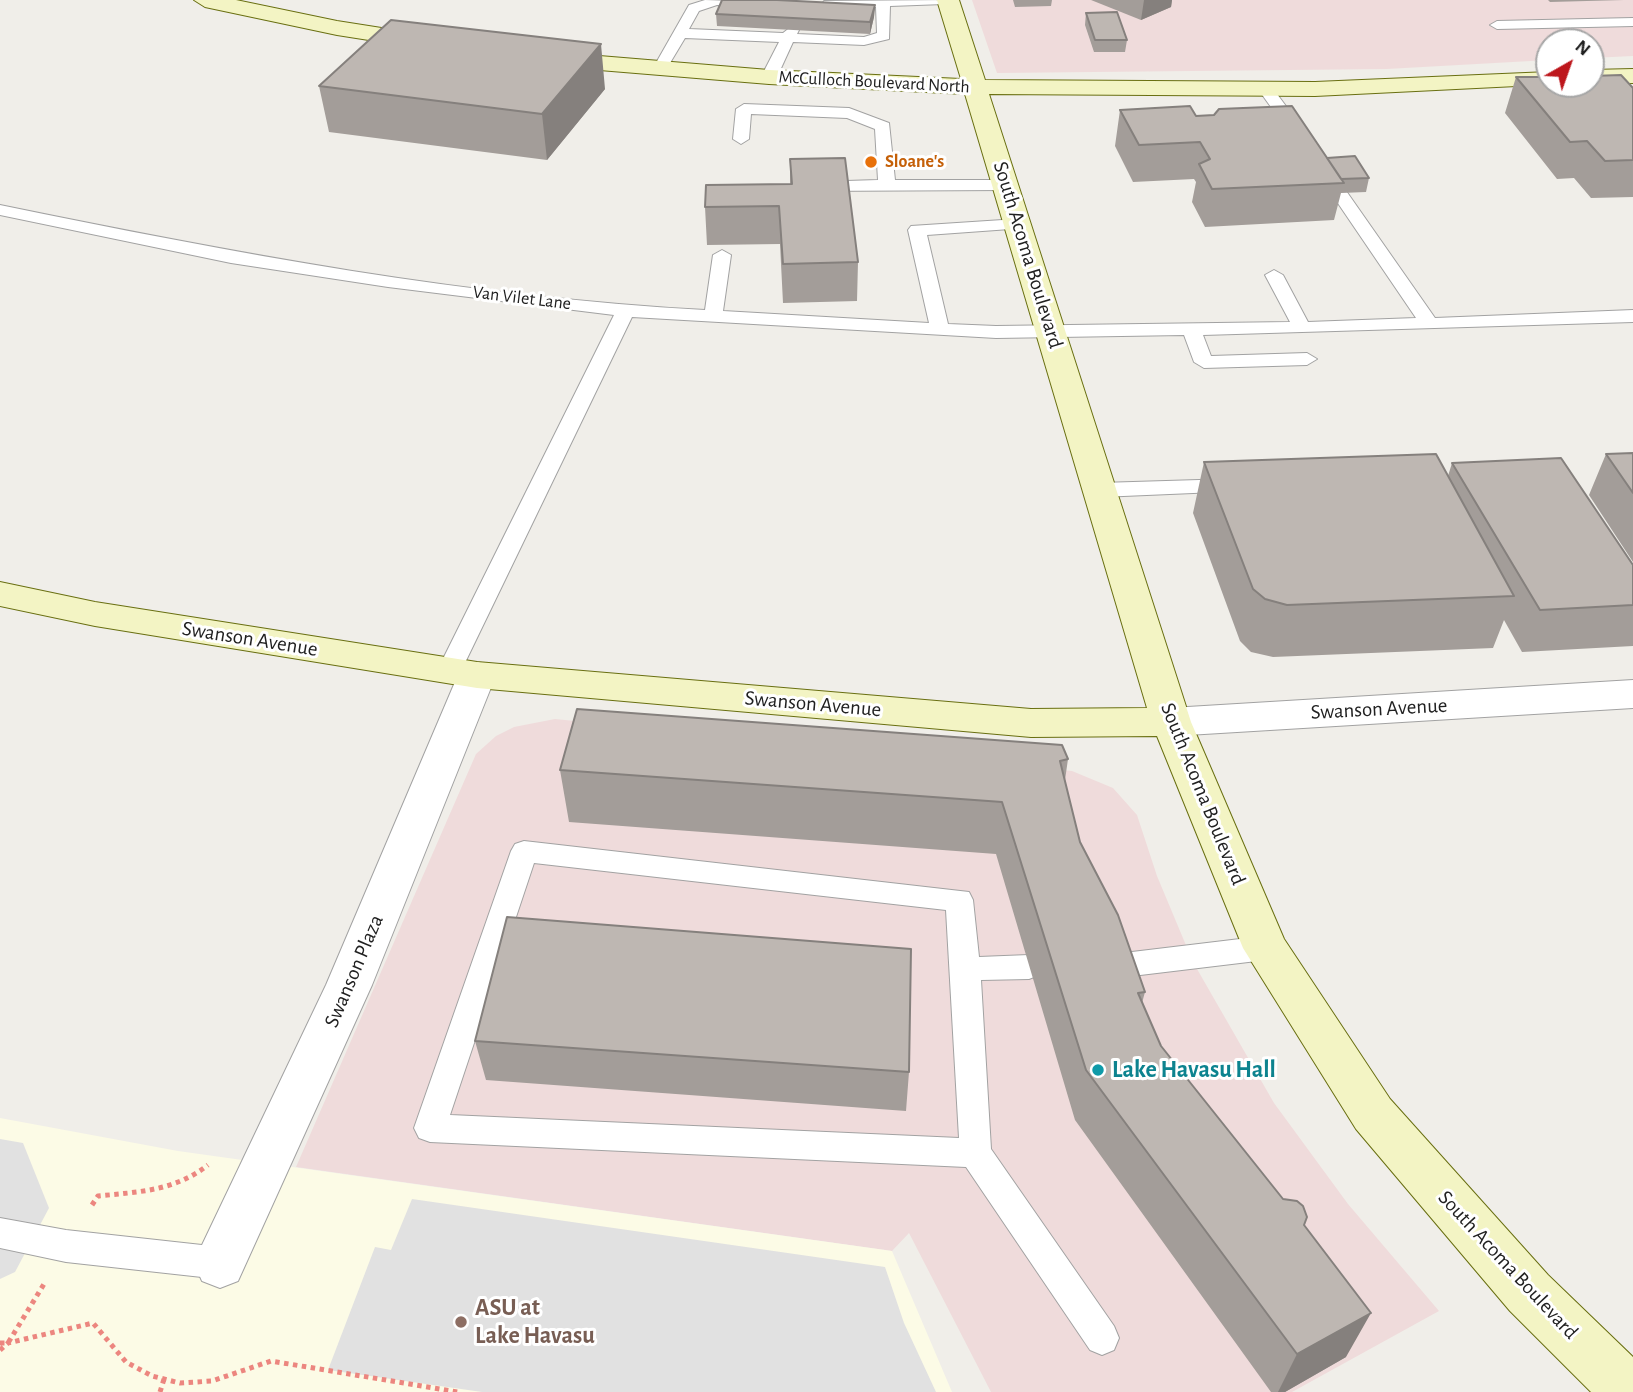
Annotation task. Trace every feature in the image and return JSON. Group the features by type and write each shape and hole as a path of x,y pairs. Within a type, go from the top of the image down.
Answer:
{"main road":[{"path":"205,0 337,28 453,47"},
{"name":"South Acoma Boulevard","path":"946,0 976,87 1171,722 1265,948 1373,1114 1529,1293 1630,1392"},
{"name":"McCulloch Boulevard North","path":"529,56 659,70 976,87 1266,89 1535,79"},
{"path":"1605,77 1633,76"},
{"name":"Swanson Avenue","path":"0,594 94,614 463,673 1031,723 1171,722"}],"street":[{"name":"Swanson Plaza","path":"220,1263 349,985 463,673"},
{"name":"Swanson Avenue","path":"1171,722 1633,694"}],"lane":[{"path":"808,3 846,10 883,4 946,0"},
{"path":"659,70 694,8 716,1 765,2 761,11"},
{"path":"679,33 751,32 834,36 864,41 884,36 883,4"},
{"path":"1497,25 1633,22"},
{"path":"769,77 790,34"},
{"path":"1266,89 1429,323"},
{"path":"741,139 744,108 849,113 883,126 887,185"},
{"path":"796,187 1006,184"},
{"name":"Van Vilet Lane","path":"0,210 231,258 388,282 626,310 713,316 940,329 1051,332 1302,328 1633,316"},
{"path":"940,329 917,230 1018,224"},
{"path":"713,316 722,255"},
{"path":"1274,275 1302,328"},
{"path":"463,673 626,310"},
{"path":"1192,330 1204,362 1307,359"},
{"path":"1100,491 1248,485"},
{"path":"975,1153 430,1128 524,851 960,900 975,1153 1102,1338"},
{"path":"1107,967 1265,948"},
{"path":"966,969 1029,967"},
{"path":"0,1233 66,1246 220,1263"}],"path":[{"path":"0,1350 8,1343 93,1323 126,1362 180,1383 212,1381 271,1361 458,1392"},
{"path":"160,1392 164,1379"}],"shaded area":[{"path":"972,0 1633,0 1633,56 1605,57 1605,28 1535,28 1535,61 1387,69 997,73"},
{"path":"555,719 1072,771 1113,788 1137,815 1157,876 1193,962 1274,1103 1348,1204 1439,1311 1292,1392 991,1392 909,1233 892,1251 296,1167 476,754 496,736 514,727"},
{"name":"ASU at Lake Havasu","path":"0,1118 178,1151 892,1251 952,1392 0,1392"},
{"path":"0,1139 23,1143 49,1208 15,1272 0,1279"},
{"path":"412,1199 885,1267 904,1323 936,1392 482,1392 328,1370 375,1247 391,1250"}],"building":[{"path":"722,0 875,5 870,22 716,14"},
{"path":"1117,12 1127,40 1095,40 1086,13"},
{"path":"391,20 601,44 542,114 319,86"},
{"path":"1621,75 1633,88 1633,160 1605,161 1587,141 1570,142 1516,77 1535,77 1535,98 1605,98 1605,76"},
{"path":"1190,106 1196,116 1214,115 1219,109 1292,106 1344,183 1212,189 1199,164 1210,159 1200,142 1139,145 1120,110"},
{"path":"1355,156 1369,178 1341,179 1327,158"},
{"path":"845,158 858,262 783,264 779,206 705,207 706,185 792,184 790,159"},
{"path":"1633,453 1633,493 1606,454"},
{"path":"1436,454 1514,596 1287,605 1265,599 1253,589 1204,462"},
{"path":"1561,458 1633,565 1633,605 1540,610 1452,463"},
{"path":"577,709 1062,745 1068,759 1060,761 1080,842 1118,915 1145,992 1138,993 1161,1046 1283,1199 1297,1201 1303,1206 1307,1217 1304,1225 1371,1313 1297,1354 1086,1070 1002,802 560,770"},
{"path":"507,917 911,949 909,1072 475,1041"}],"place":[{"name":"Sloane's","path":"871,162"},
{"name":"Lake Havasu Hall","path":"1098,1070"},
{"name":"ASU at Lake Havasu","path":"461,1322"}]}
